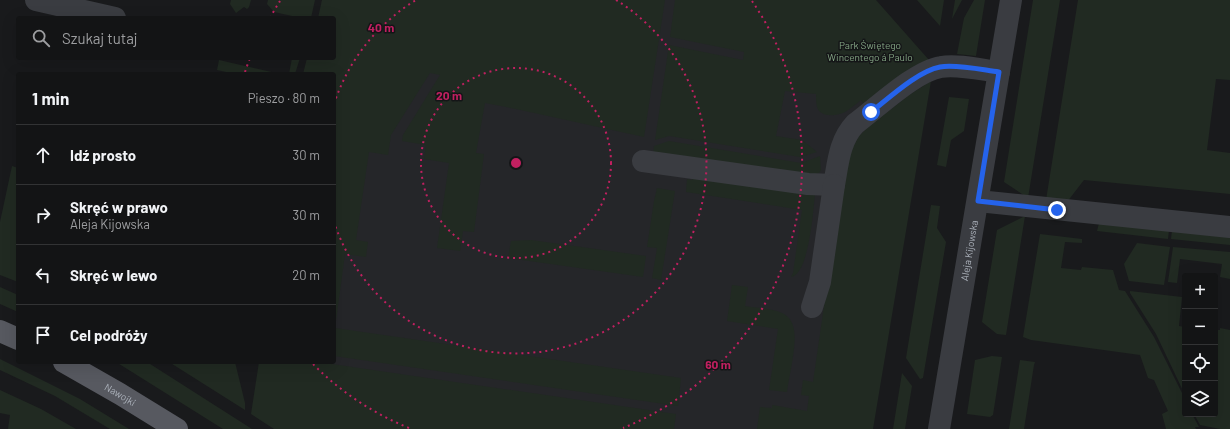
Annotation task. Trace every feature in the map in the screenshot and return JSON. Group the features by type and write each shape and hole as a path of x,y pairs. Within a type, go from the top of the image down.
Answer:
{"main road":[{"path":"0,331 16,338"},
{"name":"Nawojki","path":"68,364 120,394 176,429"}],"street":[{"path":"36,0 106,16"},
{"name":"Aleja Kijowska","path":"939,429 1011,0"},
{"path":"812,307 820,282 840,154 848,132 855,124 903,87 924,74 940,67 956,67 999,72"},
{"path":"643,160 808,184 834,186"},
{"path":"978,201 1230,227"}],"shaded area":[{"path":"322,0 781,0 871,112 840,429 321,429 270,364 336,364 336,72 334,72 334,60 336,60 336,16 320,16"}],"green space":[{"path":"231,0 251,0 247,9 244,7 236,13 230,4"},
{"path":"268,0 315,0 311,16 292,16 274,12 267,4"},
{"path":"322,0 665,0 644,137 485,103 476,153 484,154 474,232 463,231 460,251 437,248 449,163 424,159 426,145 402,141 403,135 440,75 430,73 391,135 388,155 369,152 356,240 368,242 366,257 345,254 336,321 336,72 304,72 306,60 336,60 336,16 318,16"},
{"name":"Park Świętego Wincentego á Paulo","path":"675,0 876,0 929,60 864,104 861,100 845,112 838,114 829,115 819,111 816,94 785,91 776,136 802,140 817,152 800,157 669,136 655,140 669,45 743,60 744,52 670,37"},
{"path":"917,0 944,0 940,26"},
{"path":"955,0 962,0 952,19"},
{"path":"974,0 985,0 976,56 957,54 964,18"},
{"path":"1033,0 1060,0 1028,198 1004,182"},
{"path":"1078,0 1230,0 1230,80 1216,79 1207,150 1230,153 1230,194 1084,180 1067,202 1046,200"},
{"path":"219,60 271,72 226,72 217,70"},
{"path":"292,60 299,60 296,72 289,72"},
{"path":"931,81 873,429 757,429 760,407 772,408 772,405 807,411 809,396 801,395 803,380 813,382 845,161 859,136 866,129 909,95"},
{"path":"949,97 969,99 964,131 951,140 946,167 937,165"},
{"path":"669,141 801,163 820,156 821,170 819,173 811,176 653,155 654,146"},
{"path":"12,166 16,167 16,281 0,275 0,222"},
{"path":"693,175 815,195 806,254 797,273 791,277 793,273 802,210 686,192 687,179 692,180"},
{"path":"657,188 675,191 661,280 652,278 657,248 647,247"},
{"path":"931,205 940,206 937,228 946,242 923,378 920,379 906,358"},
{"path":"1025,216 1006,335 997,334 982,322 997,230"},
{"path":"1099,223 1169,230 1168,239 1097,231"},
{"path":"1172,230 1230,236 1230,245 1171,239"},
{"path":"1040,234 1082,239 1082,243 1065,242 1061,268 1081,270 1082,267 1113,270 1119,290 1125,291 1154,337 1182,393 1182,417 1194,417 1199,427 1195,427 1196,429 1166,429 1162,414 1168,411 1154,380 1148,378 1140,355 1031,340 1023,337"},
{"path":"531,240 646,256 643,277 508,258 511,241"},
{"path":"1137,243 1170,247 1164,285 1129,281 1124,264"},
{"path":"1173,247 1230,252 1230,279 1220,277 1222,264 1180,259 1177,283 1168,282"},
{"path":"732,285 748,287 745,306 778,311 787,316 792,322 795,336 787,392 769,390 778,329 727,321"},
{"path":"0,287 16,294 16,311 0,304"},
{"path":"1130,291 1182,297 1179,326 1182,326 1182,389 1156,334"},
{"path":"336,328 681,378 678,406 336,356"},
{"path":"1220,328 1230,330 1230,429 1220,429 1200,425 1196,417 1218,417 1218,330 1220,330"},
{"path":"992,356 1002,357 993,415 990,417 967,414 975,360"},
{"path":"0,359 80,399 129,429 110,429 55,396 0,370"},
{"path":"1020,360 1035,362 1024,429 1009,429"},
{"path":"119,364 150,364 252,429 223,429"},
{"path":"172,364 235,364 245,403 245,410"},
{"path":"259,364 332,364 676,414 674,429 274,429 251,414"},
{"path":"902,373 912,386 905,429 893,429"},
{"path":"0,390 41,409 76,429 8,429 10,415 0,413"}],"route":[{"path":"871,112 913,80 933,69 940,67 956,67 999,72 978,201 1057,210"}]}
